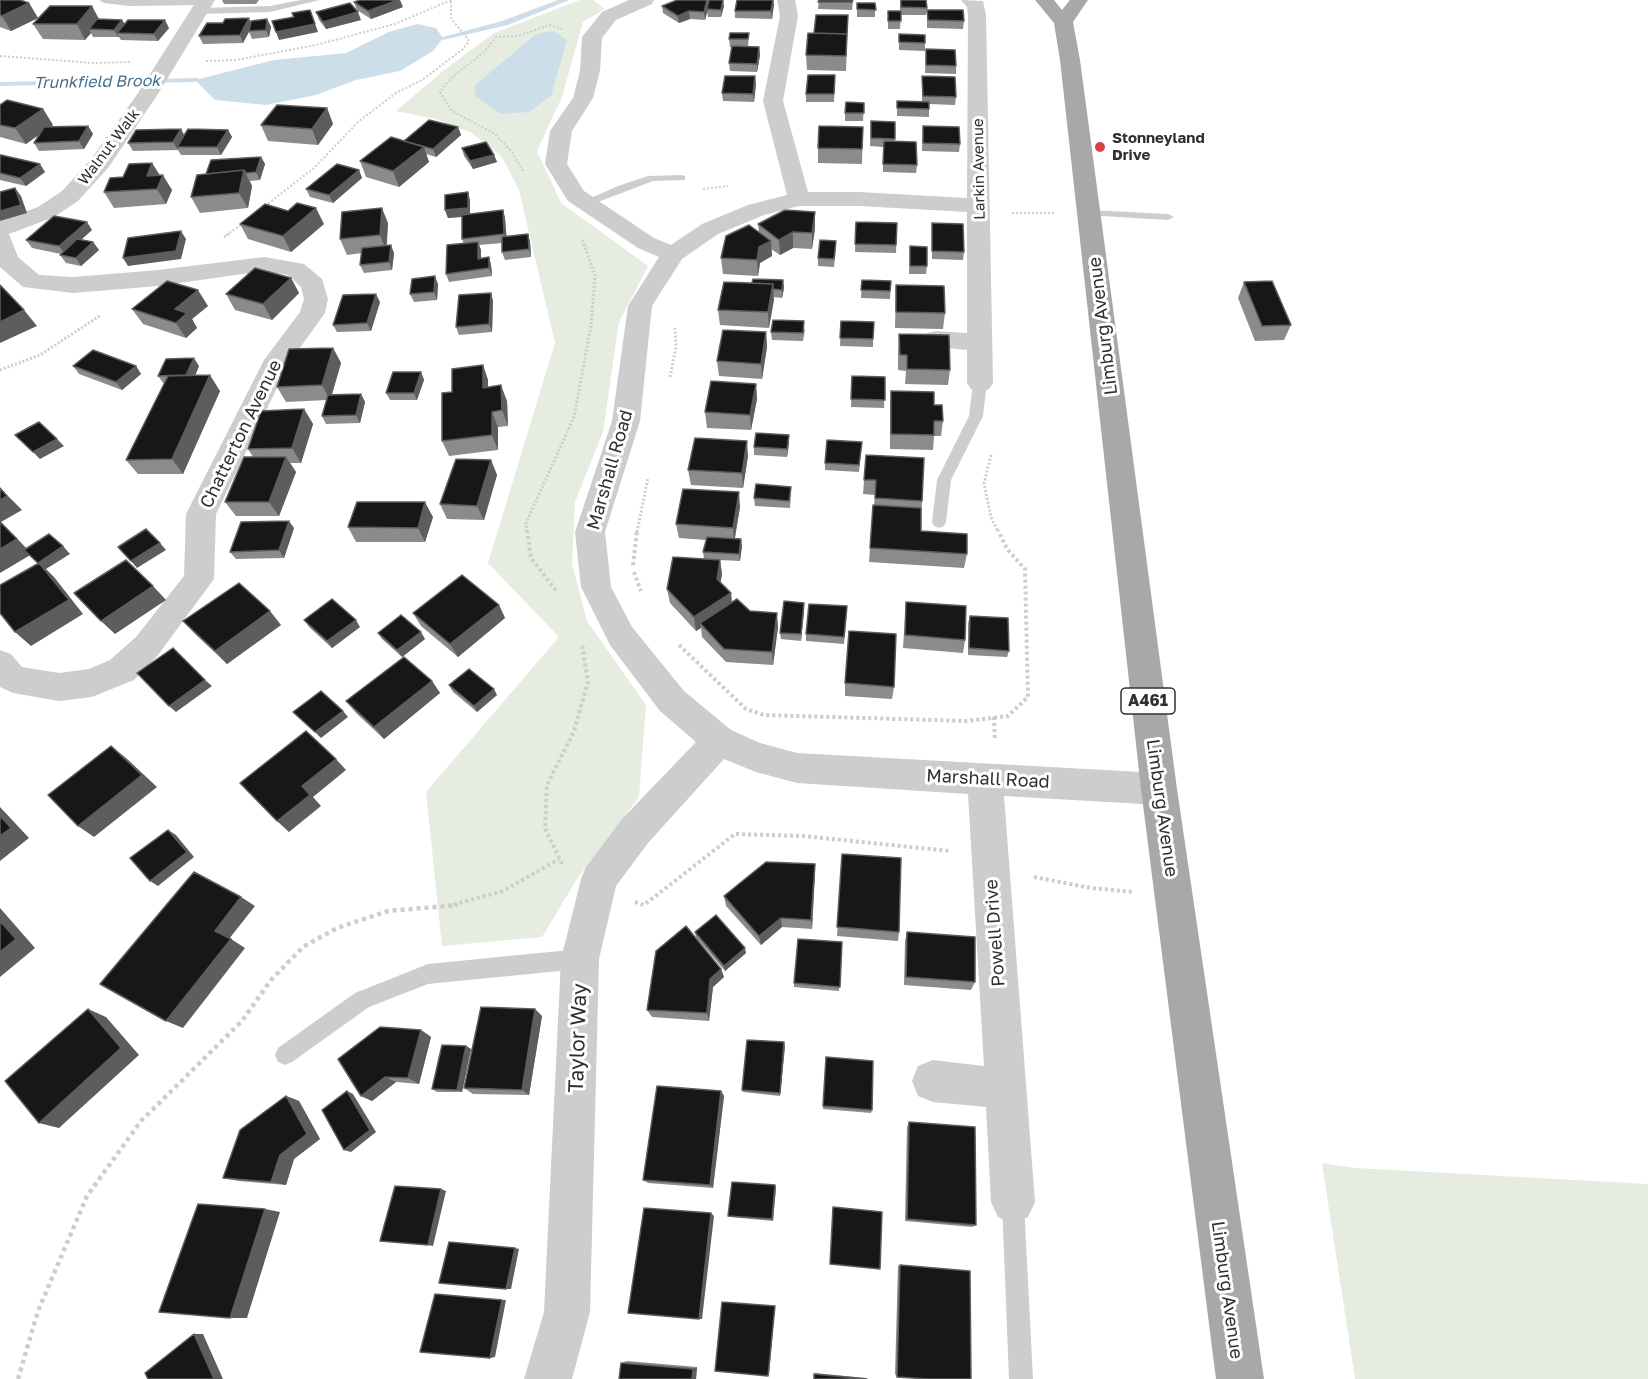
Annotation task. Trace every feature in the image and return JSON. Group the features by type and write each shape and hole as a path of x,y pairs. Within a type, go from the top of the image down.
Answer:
{"main road":[{"name":"Limburg Avenue","path":"1062,7 1159,789 1240,1379"}],"street":[{"path":"645,0 609,16 591,37 590,71 583,98 561,131 556,164 576,196 646,243 673,254"},
{"path":"786,0 789,16 773,100 777,123 799,199"},
{"name":"Larkin Avenue","path":"970,0 976,5 977,15 980,383"},
{"name":"Walnut Walk","path":"0,229 46,213 70,196 100,163 148,94 204,4"},
{"name":"Marshall Road","path":"980,209 860,199 799,199 756,210 710,229 673,254 640,306 626,421 590,532 596,587 621,636 672,701 719,741 756,757 797,768 1159,789"},
{"name":"Chatterton Avenue","path":"0,238 7,260 32,282 73,285 158,278 264,264 295,269 313,284 316,299 312,313 277,360 201,514 199,579 147,646 122,670 92,683 60,687 13,679 0,664"},
{"path":"936,339 980,342"},
{"name":"Taylor Way","path":"548,1379 567,1312 580,959 599,879 635,831 719,741"},
{"name":"Powell Drive","path":"985,778 1013,1202"},
{"path":"933,1081 1005,1089"}],"lane":[{"path":"104,0 270,9 315,0"},
{"path":"586,203 652,178 681,178"},
{"path":"1089,213 1168,217"},
{"path":"939,522 944,480 976,416 980,383"},
{"path":"285,1054 362,1000 428,974 580,959"},
{"name":"Powell Drive","path":"1013,1202 1021,1379"}],"path":[{"path":"0,56 164,68 236,60 297,49 395,24 451,0 451,18 469,41 422,80 396,93 359,121 314,168 263,208"},
{"path":"524,172 512,152 495,134 452,111 441,92 451,78 484,52 496,38 517,36 550,25 563,29"},
{"path":"980,209 1089,213"},
{"path":"219,241 246,221"},
{"path":"562,600 531,558 526,523 574,417 589,338 595,275 584,242 579,236"},
{"path":"0,370 40,355 158,278"},
{"path":"670,379 676,347 675,324"},
{"path":"678,644 746,709 764,715 967,721 1008,716 1028,698 1024,569 1007,549 992,517 984,484 993,450"},
{"path":"643,596 633,569 638,519 650,470"},
{"path":"581,635 588,682 574,730 547,785 545,828 559,859 573,881 644,905 735,834 803,836 990,857 1038,879 1091,888 1174,896"},
{"path":"18,1379 38,1311 87,1196 141,1121 242,1021 271,980 303,947 337,928 388,910 455,906 503,891 559,859"}],"shaded area":[{"path":"580,0 593,0 605,9 583,22 562,97 537,151 561,203 648,266 619,322 603,432 575,502 572,564 587,621 646,705 639,797 577,879 542,937 442,946 426,792 559,637 488,563 555,343 519,190 502,157 472,133 436,119 396,111 443,71 494,33"},
{"path":"1322,1163 1355,1168 1648,1184 1648,1379 1355,1379"}],"water":[{"path":"417,24 436,28 443,38 433,51 400,71 356,80 316,95 266,105 215,100 195,80 274,60 346,53 389,32"},
{"path":"553,31 567,40 551,96 529,112 501,114 476,97 474,86 535,35"}],"building":[{"path":"0,0 20,0 29,3 2,16 0,15"},
{"path":"398,0 368,11 354,2"},
{"path":"677,0 707,0 704,12 689,11 678,16 662,6"},
{"path":"709,0 723,0 721,10 707,9"},
{"path":"737,0 773,0 771,11 735,11"},
{"path":"819,0 853,0 852,2 818,2"},
{"path":"901,0 926,0 927,8 901,7"},
{"path":"350,3 358,12 323,22 316,12"},
{"path":"857,3 875,3 876,10 857,9"},
{"path":"50,6 92,6 77,24 33,24"},
{"path":"310,10 315,24 276,32 272,21 294,17 292,13"},
{"path":"927,10 963,10 964,21 928,20"},
{"path":"888,11 901,11 901,21 888,21"},
{"path":"816,15 848,15 847,34 814,33"},
{"path":"249,18 240,35 199,36 207,23 223,23 225,19"},
{"path":"97,19 122,20 114,30 89,29"},
{"path":"267,19 266,30 249,31 251,21"},
{"path":"128,20 165,20 154,34 117,33"},
{"path":"730,33 749,33 748,39 729,39"},
{"path":"808,33 847,34 846,56 806,55"},
{"path":"899,34 925,35 925,43 899,42"},
{"path":"732,46 759,47 757,64 729,63"},
{"path":"926,49 955,50 956,66 926,65"},
{"path":"808,75 835,75 834,94 806,94"},
{"path":"725,76 755,76 753,94 722,93"},
{"path":"922,76 955,77 956,97 923,96"},
{"path":"7,100 43,109 15,128 0,125 0,105"},
{"path":"897,101 929,102 929,109 897,108"},
{"path":"846,102 864,103 864,113 845,113"},
{"path":"277,105 327,108 312,129 261,125"},
{"path":"429,120 458,127 433,149 404,141"},
{"path":"871,121 895,122 895,139 871,138"},
{"path":"88,126 79,141 34,143 44,127"},
{"path":"819,126 863,127 862,149 818,148"},
{"path":"923,126 959,127 960,144 923,143"},
{"path":"181,129 173,142 128,143 136,130"},
{"path":"188,129 228,130 217,147 177,147"},
{"path":"391,137 424,147 393,171 360,161"},
{"path":"884,141 916,142 917,165 883,164"},
{"path":"486,142 494,155 470,161 462,148"},
{"path":"0,155 40,164 20,178 0,173"},
{"path":"261,157 256,172 246,173 244,170 206,174 211,160"},
{"path":"152,163 147,176 163,175 157,189 104,192 110,178 123,177 129,164"},
{"path":"337,164 359,170 329,195 306,189"},
{"path":"244,170 239,193 191,197 197,175"},
{"path":"15,188 21,205 0,211 0,192"},
{"path":"468,192 468,208 445,210 445,195"},
{"path":"297,203 316,208 283,236 240,224 265,204 288,211"},
{"path":"382,208 380,235 340,239 342,212"},
{"path":"503,210 504,234 462,239 462,215"},
{"path":"785,210 815,212 812,233 793,232 779,240 758,224"},
{"path":"54,216 87,222 59,246 26,240"},
{"path":"856,222 897,223 896,245 855,244"},
{"path":"932,223 963,224 964,252 932,251"},
{"path":"749,225 771,241 759,247 757,260 721,258 726,236"},
{"path":"181,231 176,251 123,258 128,238"},
{"path":"528,234 529,249 502,252 502,237"},
{"path":"77,239 93,242 76,258 60,255"},
{"path":"820,240 836,241 834,259 818,258"},
{"path":"478,242 478,259 489,257 489,268 446,274 447,245"},
{"path":"391,245 389,262 360,265 362,248"},
{"path":"910,246 927,247 927,266 910,266"},
{"path":"255,268 291,278 263,304 226,294"},
{"path":"435,276 434,292 410,294 412,279"},
{"path":"753,279 783,280 782,290 773,289 773,284 752,283"},
{"path":"862,280 891,281 890,291 861,290"},
{"path":"167,281 198,290 175,309 187,313 176,323 132,309"},
{"path":"1272,281 1291,325 1262,326 1244,282"},
{"path":"724,282 773,284 768,312 718,310"},
{"path":"0,285 24,310 0,322"},
{"path":"896,285 944,286 945,313 896,312"},
{"path":"491,293 489,324 456,327 459,295"},
{"path":"376,294 367,323 333,325 343,295"},
{"path":"773,320 804,321 803,333 771,332"},
{"path":"841,321 874,322 873,339 840,338"},
{"path":"723,330 766,332 761,364 717,361"},
{"path":"899,334 949,335 950,370 907,369 907,355 900,355"},
{"path":"333,348 322,385 277,387 289,349"},
{"path":"93,350 136,366 116,382 73,366"},
{"path":"194,358 186,375 158,376 166,359"},
{"path":"483,365 483,388 501,385 502,410 492,412 492,435 442,441 442,393 452,392 452,369"},
{"path":"393,372 421,372 414,393 386,393"},
{"path":"210,375 172,459 126,460 168,376"},
{"path":"852,376 885,377 885,400 851,399"},
{"path":"711,381 756,384 750,415 705,412"},
{"path":"891,391 934,392 934,405 942,405 943,421 934,421 934,435 891,434"},
{"path":"361,394 356,415 322,416 328,395"},
{"path":"304,409 292,448 248,449 261,411"},
{"path":"39,422 57,439 33,452 15,435"},
{"path":"756,433 789,435 787,449 754,447"},
{"path":"695,438 747,441 742,473 688,470"},
{"path":"827,440 862,442 859,465 825,463"},
{"path":"866,455 924,458 922,501 875,498 876,480 864,480"},
{"path":"244,457 286,457 269,502 225,502"},
{"path":"456,459 491,460 477,506 440,504"},
{"path":"756,484 791,487 789,501 754,498"},
{"path":"0,488 7,496 0,500"},
{"path":"683,489 739,492 733,528 676,524"},
{"path":"357,502 425,502 418,528 348,527"},
{"path":"873,505 921,508 921,531 967,534 967,554 870,548"},
{"path":"289,521 279,550 230,552 241,522"},
{"path":"0,522 17,539 0,549"},
{"path":"146,529 160,543 131,561 118,547"},
{"path":"49,534 63,546 38,563 24,550"},
{"path":"707,537 741,539 739,554 703,552"},
{"path":"673,557 720,560 717,579 731,593 694,617 667,589"},
{"path":"126,560 153,586 101,621 74,593"},
{"path":"39,563 69,600 15,632 0,613 0,585"},
{"path":"462,575 499,605 450,644 413,613"},
{"path":"239,583 270,611 215,651 183,621"},
{"path":"332,599 356,620 327,641 304,620"},
{"path":"737,599 750,611 777,613 772,652 724,649 700,623"},
{"path":"784,601 804,603 801,634 780,633"},
{"path":"906,602 966,606 965,640 905,635"},
{"path":"809,604 847,606 844,637 806,634"},
{"path":"401,615 421,632 397,650 378,633"},
{"path":"970,616 1008,618 1009,651 969,648"},
{"path":"849,631 896,634 894,687 845,683"},
{"path":"173,648 205,680 169,706 137,673"},
{"path":"404,657 432,681 374,727 346,701"},
{"path":"469,669 494,689 474,706 449,685"},
{"path":"321,691 343,711 315,732 293,712"},
{"path":"306,731 336,759 302,786 310,795 277,821 240,783"},
{"path":"111,746 142,775 78,826 48,795"},
{"path":"0,816 11,828 0,836"},
{"path":"168,830 187,852 150,881 130,858"},
{"path":"842,854 901,858 899,932 837,927"},
{"path":"766,862 815,864 811,920 781,918 759,936 724,896"},
{"path":"194,872 241,897 215,931 231,939 166,1021 100,984"},
{"path":"716,915 745,948 724,966 695,932"},
{"path":"0,921 16,939 0,952"},
{"path":"686,926 721,969 710,979 707,1013 647,1010 656,951"},
{"path":"907,932 975,937 975,982 906,977"},
{"path":"798,939 842,942 840,987 794,983"},
{"path":"481,1007 535,1009 522,1090 464,1088"},
{"path":"88,1009 121,1048 39,1123 5,1081"},
{"path":"380,1027 421,1030 408,1078 385,1077 361,1096 338,1059"},
{"path":"747,1040 784,1042 780,1093 742,1090"},
{"path":"442,1045 466,1046 457,1090 432,1089"},
{"path":"826,1057 873,1061 872,1110 823,1106"},
{"path":"657,1086 721,1091 710,1185 643,1180"},
{"path":"347,1091 370,1130 344,1150 322,1110"},
{"path":"286,1096 307,1134 280,1155 271,1182 223,1178 240,1130"},
{"path":"909,1122 975,1127 976,1225 907,1219"},
{"path":"732,1182 775,1185 772,1219 728,1216"},
{"path":"395,1186 441,1189 428,1245 380,1241"},
{"path":"198,1204 265,1209 230,1318 159,1312"},
{"path":"833,1207 882,1212 880,1269 830,1264"},
{"path":"644,1208 711,1213 699,1319 628,1313"},
{"path":"449,1242 515,1248 506,1289 439,1283"},
{"path":"900,1265 970,1271 971,1379 897,1377"},
{"path":"435,1294 502,1300 490,1358 420,1352"},
{"path":"722,1302 775,1306 768,1376 715,1371"},
{"path":"194,1334 214,1379 148,1379 145,1373"},
{"path":"621,1363 693,1369 692,1379 619,1379"},
{"path":"814,1374 867,1379 814,1379"}],"waterway":[{"name":"Trunkfield Brook","path":"443,38 505,23 565,0"},
{"name":"Trunkfield Brook","path":"0,84 195,80"}],"place":[{"name":"Stonneyland Drive","path":"1100,147"}]}
